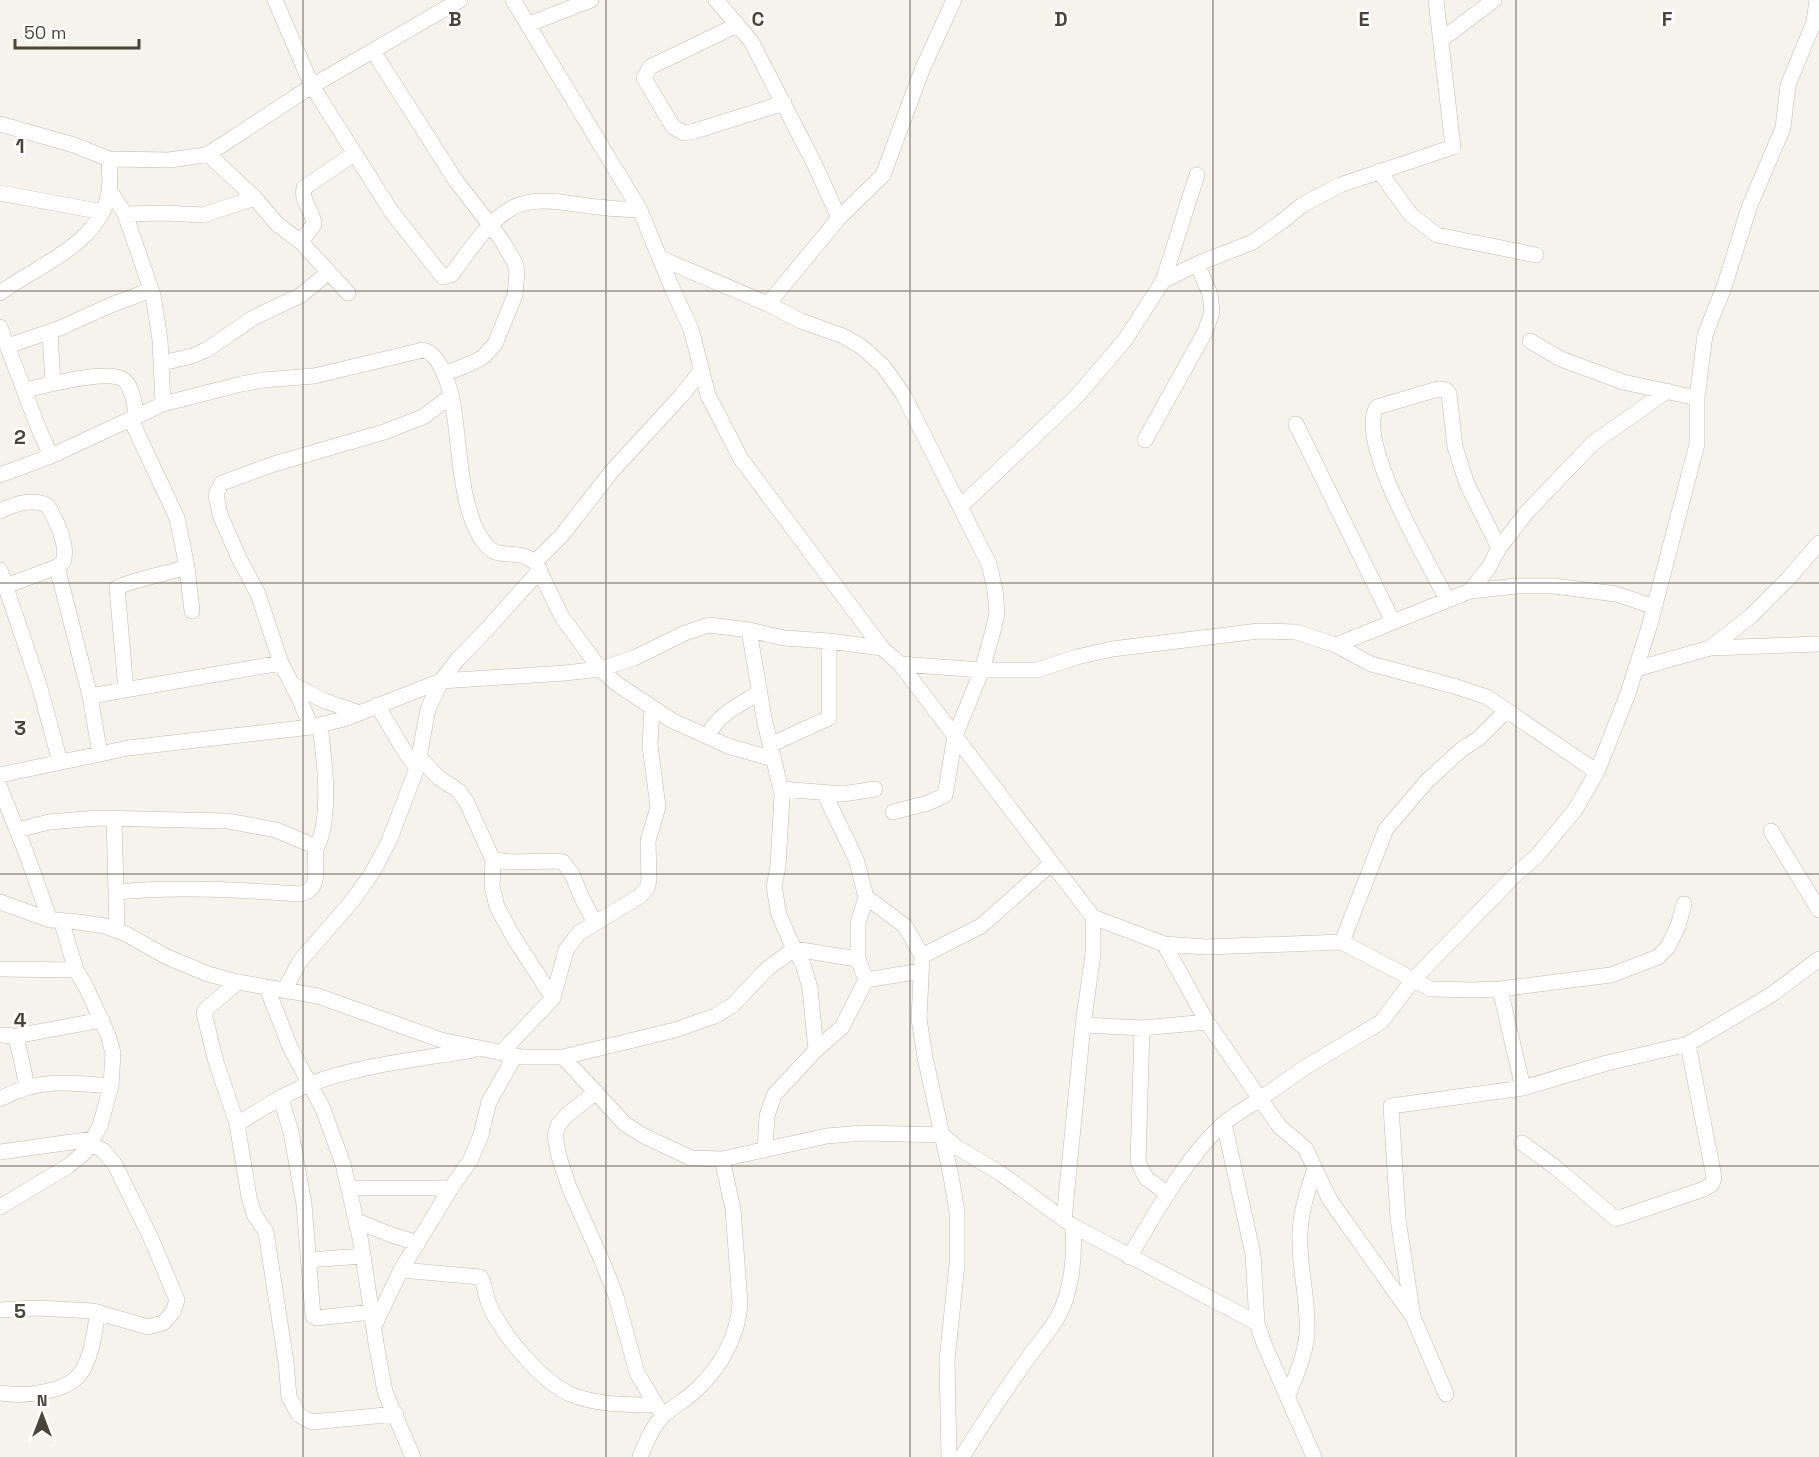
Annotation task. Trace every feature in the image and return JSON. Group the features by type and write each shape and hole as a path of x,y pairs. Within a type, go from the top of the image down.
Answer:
{"street":[{"path":"275,0 312,86 391,211 443,277 451,275 490,227 510,209 526,203 548,202 640,210"},
{"path":"0,124 74,145 109,159 169,160 208,154 312,86 460,0"},
{"path":"513,0 640,210 691,329 708,395 741,459 882,648 900,664 1093,917 1164,944 1206,947 1342,942 1431,989 1500,989 1611,975 1658,957 1668,947 1678,926 1684,904"},
{"path":"529,24 591,0"},
{"path":"716,0 752,41 813,161 838,218"},
{"path":"768,304 838,218 883,175 922,70 954,0"},
{"path":"1163,281 1197,264 1253,242 1302,205 1340,185 1453,147 1436,0"},
{"path":"1441,40 1494,0"},
{"path":"1130,1257 1168,1194 1205,1142 1224,1123 1304,1068 1381,1022 1413,980 1517,873 1536,857 1575,810 1597,772 1627,696 1655,607 1697,444 1697,398 1705,336 1724,287 1750,205 1783,128 1788,85 1814,22 1817,0"},
{"path":"737,25 650,67 645,72 644,78 673,127 684,133 695,131 784,103"},
{"path":"373,51 456,181 501,239 515,262 517,283 513,303 490,351 472,363 444,374"},
{"path":"302,242 314,224 312,214 303,198 304,188 355,153"},
{"path":"208,154 255,198 277,224 302,242 348,293"},
{"path":"0,293 85,236 103,212 110,191 109,159"},
{"path":"1378,171 1411,215 1437,235 1536,255"},
{"path":"961,506 1077,396 1125,340 1163,281 1197,175"},
{"path":"110,191 125,214 151,290 157,315 163,404"},
{"path":"0,193 103,212"},
{"path":"125,214 203,215 255,198"},
{"path":"660,258 768,304 801,321 843,336 862,347 883,366 903,394 989,564 995,590 996,613 982,670 955,736 945,795 928,803 893,812"},
{"path":"1145,440 1205,333 1212,312 1210,294 1197,264"},
{"path":"162,363 208,349 253,318 301,295 329,272"},
{"path":"8,346 50,332 151,290"},
{"path":"0,327 51,456"},
{"path":"50,332 53,383"},
{"path":"1530,341 1561,359 1590,371 1643,388 1697,398"},
{"path":"0,475 51,456 163,404 255,382 314,376 423,350 428,351 444,374 451,396 462,475 478,534 490,549 496,552 521,555 537,566 562,618 600,669 617,684 671,720 728,746 771,752 829,718 829,641"},
{"path":"284,991 300,962 353,900 372,873 389,841 418,763 428,709 441,681 458,659 504,611 612,471 701,371"},
{"path":"25,390 53,383 98,377 121,379 129,389 134,418 161,486 177,518 187,567 192,611"},
{"path":"1447,599 1386,480 1373,431 1373,413 1377,407 1438,389 1446,390 1449,394 1455,447 1467,484 1499,548"},
{"path":"1470,591 1527,512 1593,443 1667,392"},
{"path":"117,892 154,889 304,894 312,888 316,880 317,847 323,827 325,801 315,726 281,663 258,594 220,515 216,499 219,485 274,464 352,443 416,420 431,412 451,396"},
{"path":"1296,424 1393,622"},
{"path":"0,511 26,502 35,501 47,505 59,530 65,552 63,562 57,567 6,586"},
{"path":"1710,648 1751,616 1787,580 1819,543"},
{"path":"57,567 90,696 100,754"},
{"path":"126,690 117,588 123,583 151,578 187,567"},
{"path":"0,570 40,688 60,762"},
{"path":"1336,645 1470,591 1517,586 1554,586 1616,594 1655,607"},
{"path":"0,1207 68,1166 92,1141 111,1086 113,1053 102,1020 75,970 17,830 1,775 128,748 315,726 360,713 441,681 600,669 634,658 709,625 749,630 783,638 882,648"},
{"path":"749,630 759,693 782,795 778,866 774,887 779,915 803,964 810,988 816,1050"},
{"path":"900,664 982,670 1037,670 1112,649 1258,631 1296,632 1336,645 1371,664 1487,697 1597,772"},
{"path":"1636,669 1710,648 1819,644"},
{"path":"90,696 281,663"},
{"path":"292,684 316,698 360,713"},
{"path":"707,736 722,715 759,693"},
{"path":"378,705 418,763 459,791 476,820 493,860 492,885 497,907 553,998"},
{"path":"374,1328 401,1270 475,1149 489,1102 508,1055 553,998 566,950 579,933 640,896 647,888 649,880 648,841 658,807 650,745 652,708"},
{"path":"1342,942 1386,829 1427,781 1462,749 1478,739 1506,711"},
{"path":"781,789 843,794 875,789"},
{"path":"824,793 855,859 866,897 858,923 858,959 866,980"},
{"path":"17,830 49,822 114,818 228,821 276,830 317,847"},
{"path":"114,818 117,930"},
{"path":"1771,831 1819,910"},
{"path":"493,860 563,862 572,874 595,923"},
{"path":"765,1150 767,1116 772,1100 816,1050 842,1027 866,980 922,964 981,926 1052,863"},
{"path":"866,897 905,926 922,964 919,1018 956,1203 958,1234 947,1360 949,1457"},
{"path":"0,902 56,920 105,926 117,930 187,966 238,982 318,996 441,1040 508,1055 542,1059 563,1057 675,1030 715,1016 733,1005 767,969 794,949 858,959"},
{"path":"962,1457 1022,1366 1057,1318 1066,1296 1074,1256 1069,1223 1083,1025 1093,954 1093,917"},
{"path":"1164,944 1207,1022 1280,1127 1305,1148 1330,1200 1413,1317 1446,1394"},
{"path":"1413,1317 1398,1219 1392,1106 1523,1088 1607,1063 1688,1044 1771,995 1819,959"},
{"path":"0,969 75,970"},
{"path":"238,982 204,1013 216,1062 237,1124 249,1197 254,1214 266,1232 286,1362 289,1397 294,1409 304,1420 312,1422 396,1414"},
{"path":"267,988 290,1047 334,1135 357,1221 385,1392 413,1457"},
{"path":"1500,989 1523,1088"},
{"path":"0,1035 16,1036 102,1020"},
{"path":"1083,1025 1142,1028 1207,1022"},
{"path":"1142,1028 1138,1162 1146,1178 1168,1194"},
{"path":"16,1036 27,1086"},
{"path":"1522,1143 1555,1167 1616,1219 1704,1190 1712,1184 1714,1177 1688,1044"},
{"path":"237,1124 310,1084 356,1071 480,1049"},
{"path":"563,1057 625,1124 644,1136 691,1158 722,1159 839,1135 863,1133 943,1135 955,1146 1000,1173 1069,1223 1257,1323"},
{"path":"0,1099 27,1086 60,1083 111,1086"},
{"path":"596,1092 567,1114 558,1125 555,1136 559,1156 569,1187 616,1296 637,1373 660,1411"},
{"path":"281,1099 296,1155 304,1204 311,1308 314,1317 371,1311"},
{"path":"1224,1123 1253,1254 1257,1323 1264,1344 1288,1395 1302,1435 1314,1457"},
{"path":"0,1152 92,1141 104,1151 115,1165 150,1236 177,1300 167,1321 158,1326 142,1326 98,1312 37,1308 0,1310"},
{"path":"640,1457 660,1411 697,1390 706,1380 724,1355 739,1318 734,1217 722,1159"},
{"path":"1288,1395 1304,1352 1307,1334 1307,1304 1300,1233 1306,1194 1315,1169"},
{"path":"349,1188 451,1188"},
{"path":"357,1221 418,1243"},
{"path":"308,1260 363,1256"},
{"path":"401,1270 480,1277 483,1280 487,1300 507,1336 523,1355 563,1390 573,1395 660,1411"},
{"path":"0,1393 39,1394 54,1389 81,1374 88,1357 98,1312"}]}
